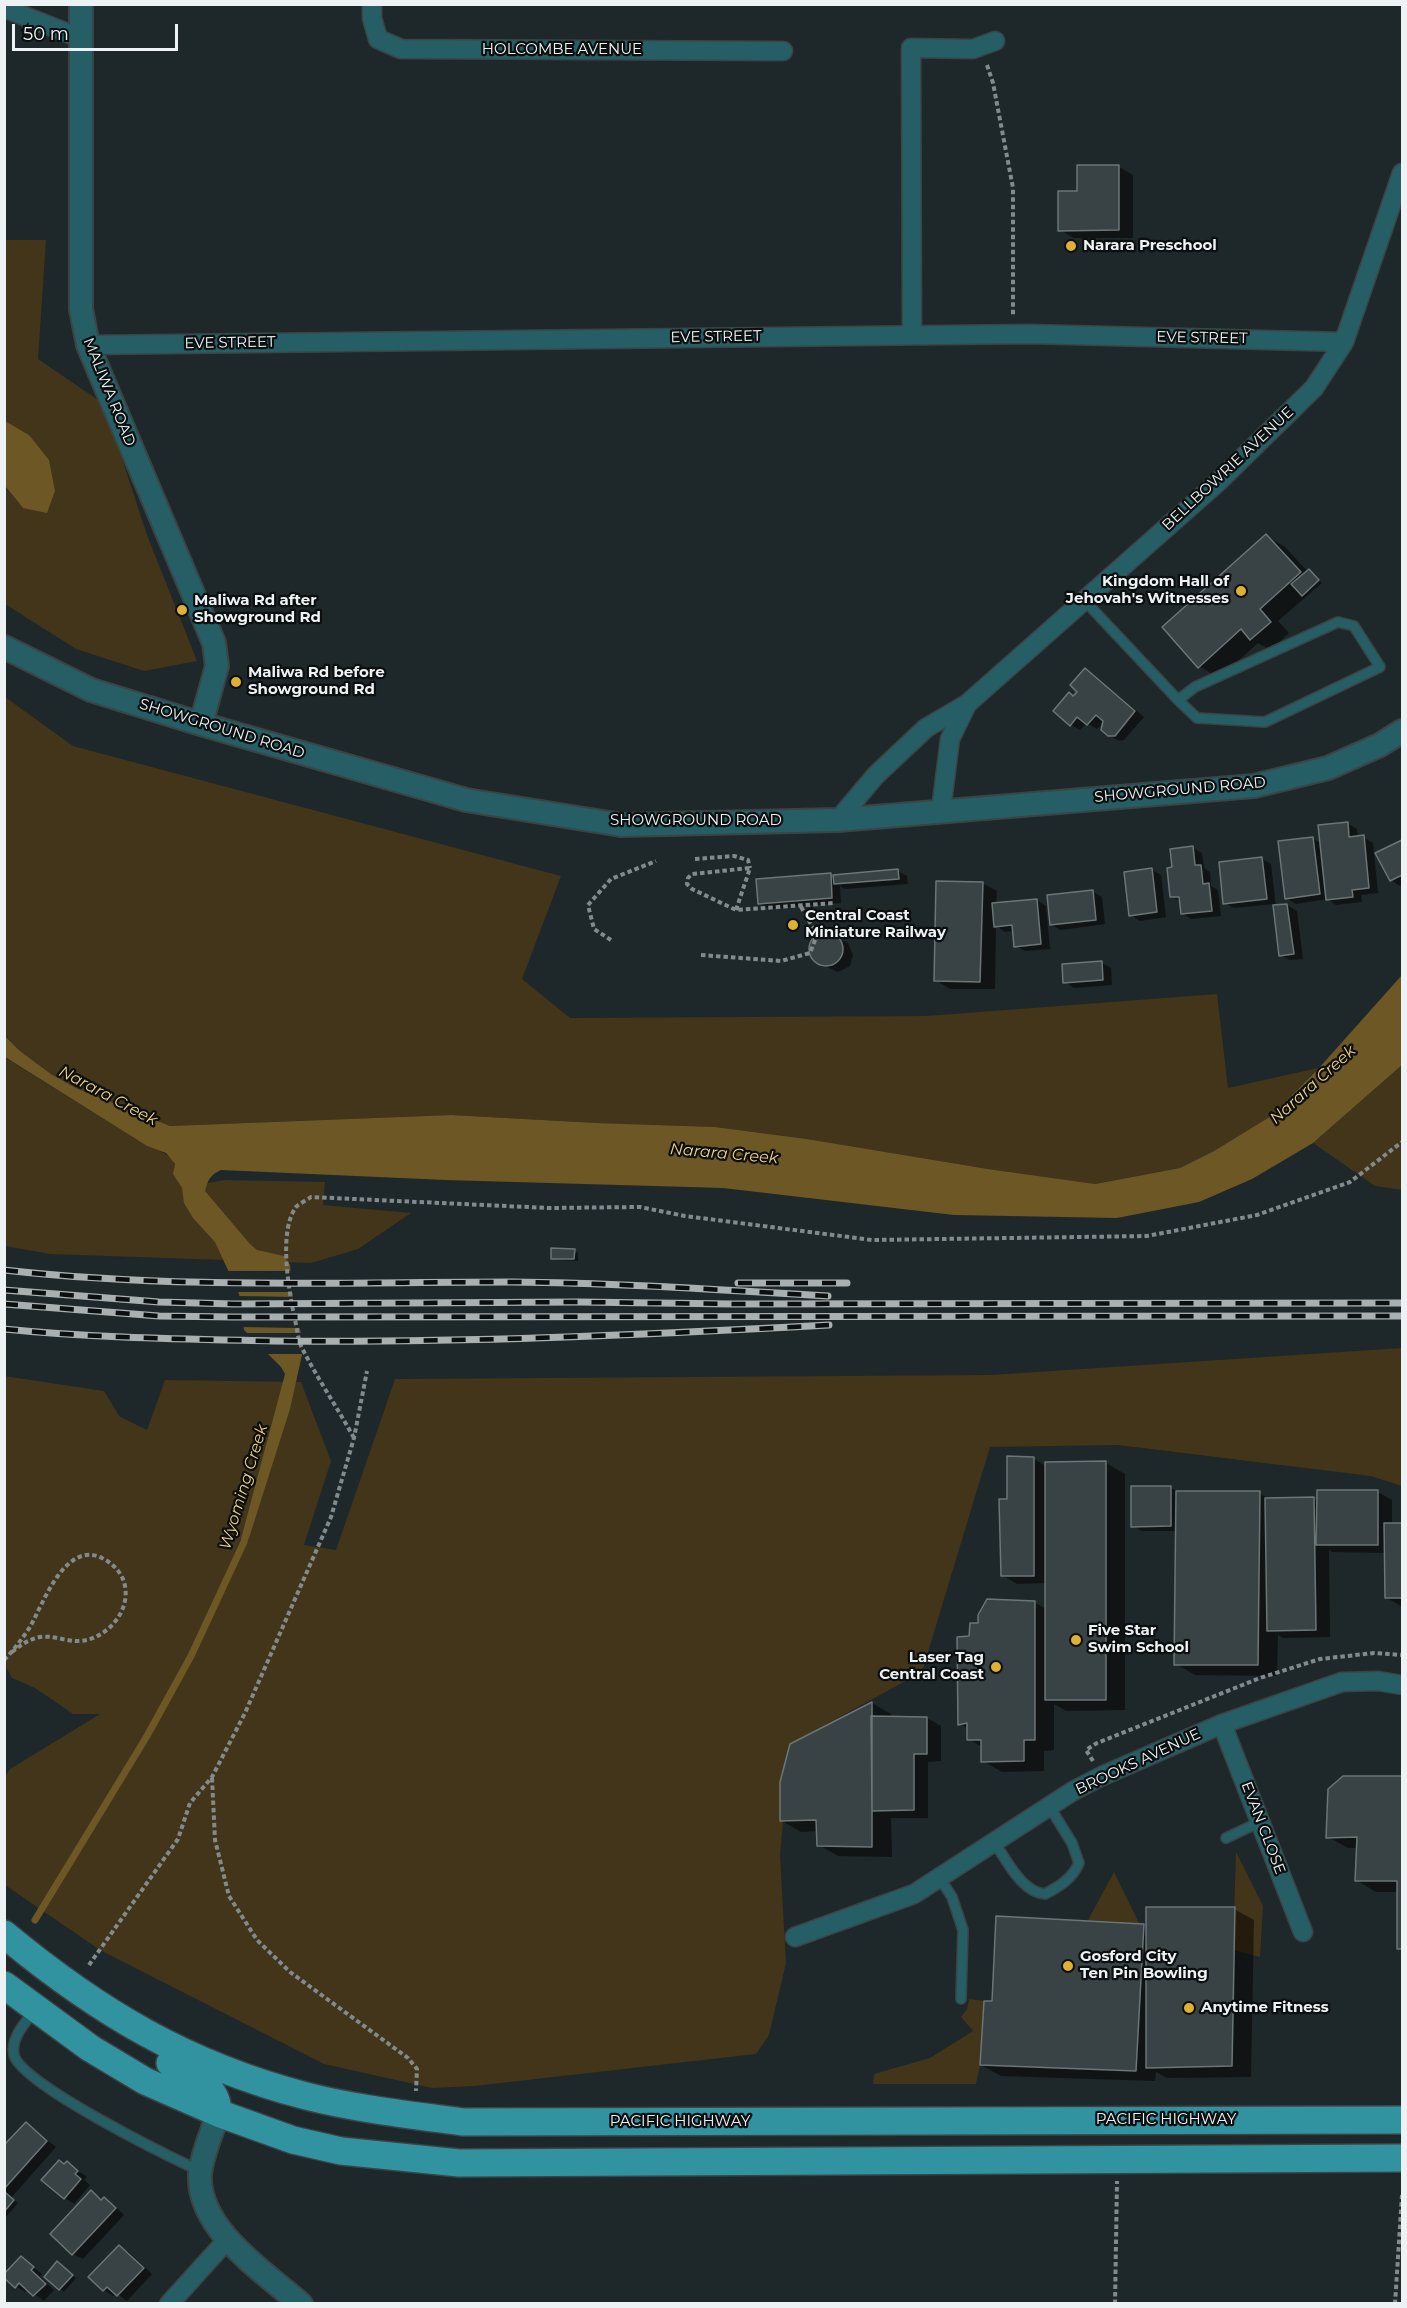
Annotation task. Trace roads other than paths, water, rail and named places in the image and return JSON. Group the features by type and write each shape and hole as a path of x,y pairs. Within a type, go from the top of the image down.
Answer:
{"main road":[{"name":"PACIFIC HIGHWAY","path":"4,1934 80,1994 131,2026 214,2066 308,2097 365,2108 464,2122 1402,2120"},
{"path":"4,1986 90,2048 145,2081 218,2113 293,2140 341,2151 459,2163 1402,2158"},
{"path":"131,2026 152,2051 208,2087 217,2100 218,2113"}],"street":[{"name":"MALIWA ROAD","path":"81,4 81,309 88,345 214,643 217,666 201,724"},
{"name":"HOLCOMBE AVENUE","path":"372,4 372,18 378,39 401,49 783,51"},
{"path":"4,8 80,38"},
{"path":"912,334 911,48 973,49 988,43"},
{"name":"BELLBOWRIE AVENUE","path":"838,820 876,775 926,729 967,704 1217,483 1314,388 1344,342 1402,173"},
{"name":"EVE STREET","path":"88,345 912,334 1012,334 1344,342"},
{"name":"SHOWGROUND ROAD","path":"4,647 91,690 201,724 465,800 621,825 838,820 1254,786 1328,768 1380,745 1402,731"},
{"name":"BELLBOWRIE AVENUE","path":"941,810 950,739 967,704"},
{"name":"BROOKS AVENUE","path":"795,1937 914,1894 1049,1806 1102,1776 1222,1724 1342,1682 1378,1681 1402,1685"},
{"name":"EVAN CLOSE","path":"1222,1724 1303,1932"},
{"path":"218,2113 200,2171 204,2203 227,2240 301,2304"},
{"path":"169,2304 227,2240"}],"lane":[{"path":"1084,600 1178,700 1197,718 1265,722 1380,667 1354,626 1338,622 1195,687 1178,700"},
{"path":"994,1842 1024,1884 1032,1891 1046,1894 1063,1884 1074,1874 1079,1863 1072,1843 1049,1806"},
{"path":"1226,1838 1260,1822"},
{"path":"939,1877 952,1897 963,1930 961,1999"},
{"path":"35,2009 15,2039 13,2052 17,2062 65,2099 131,2138 200,2171"}],"water":[{"path":"5,421 29,435 49,460 55,491 47,513 23,508 5,486"},
{"name":"Narara Creek","path":"1402,975 1402,1065 1313,1143 1252,1179 1199,1202 1117,1218 954,1215 723,1188 445,1180 221,1170 210,1178 205,1191 250,1244 257,1250 284,1256 290,1265 293,1300 304,1346 290,1409 249,1538 242,1549 241,1539 285,1374 281,1367 244,1330 239,1294 215,1242 193,1218 184,1203 182,1188 173,1174 175,1164 166,1153 147,1146 5,1057 4,1035 20,1051 51,1074 76,1088 170,1126 451,1115 715,1127 1095,1184 1180,1168 1214,1151 1271,1116 1319,1068"}],"waterway":[{"name":"Wyoming Creek","path":"35,1920 147,1736 191,1656 244,1542"}],"railway":[{"path":"4,1270 67,1276 194,1282 511,1282 670,1287 828,1296"},
{"path":"738,1283 847,1283"},
{"path":"4,1290 159,1302 234,1304 1402,1303"},
{"path":"4,1304 159,1316 233,1317 1402,1316"},
{"path":"4,1329 138,1338 411,1341 550,1338 829,1325"}],"place":[{"name":"Narara Preschool","path":"1071,246"},
{"name":"Kingdom Hall of Jehovah's Witnesses","path":"1241,591"},
{"name":"Maliwa Rd after Showground Rd","path":"182,610"},
{"name":"Maliwa Rd before Showground Rd","path":"236,682"},
{"name":"Central Coast Miniature Railway","path":"793,925"},
{"name":"Five Star Swim School","path":"1076,1640"},
{"name":"Laser Tag Central Coast","path":"996,1667"},
{"name":"Gosford City Ten Pin Bowling","path":"1068,1966"},
{"name":"Anytime Fitness","path":"1189,2008"}]}
